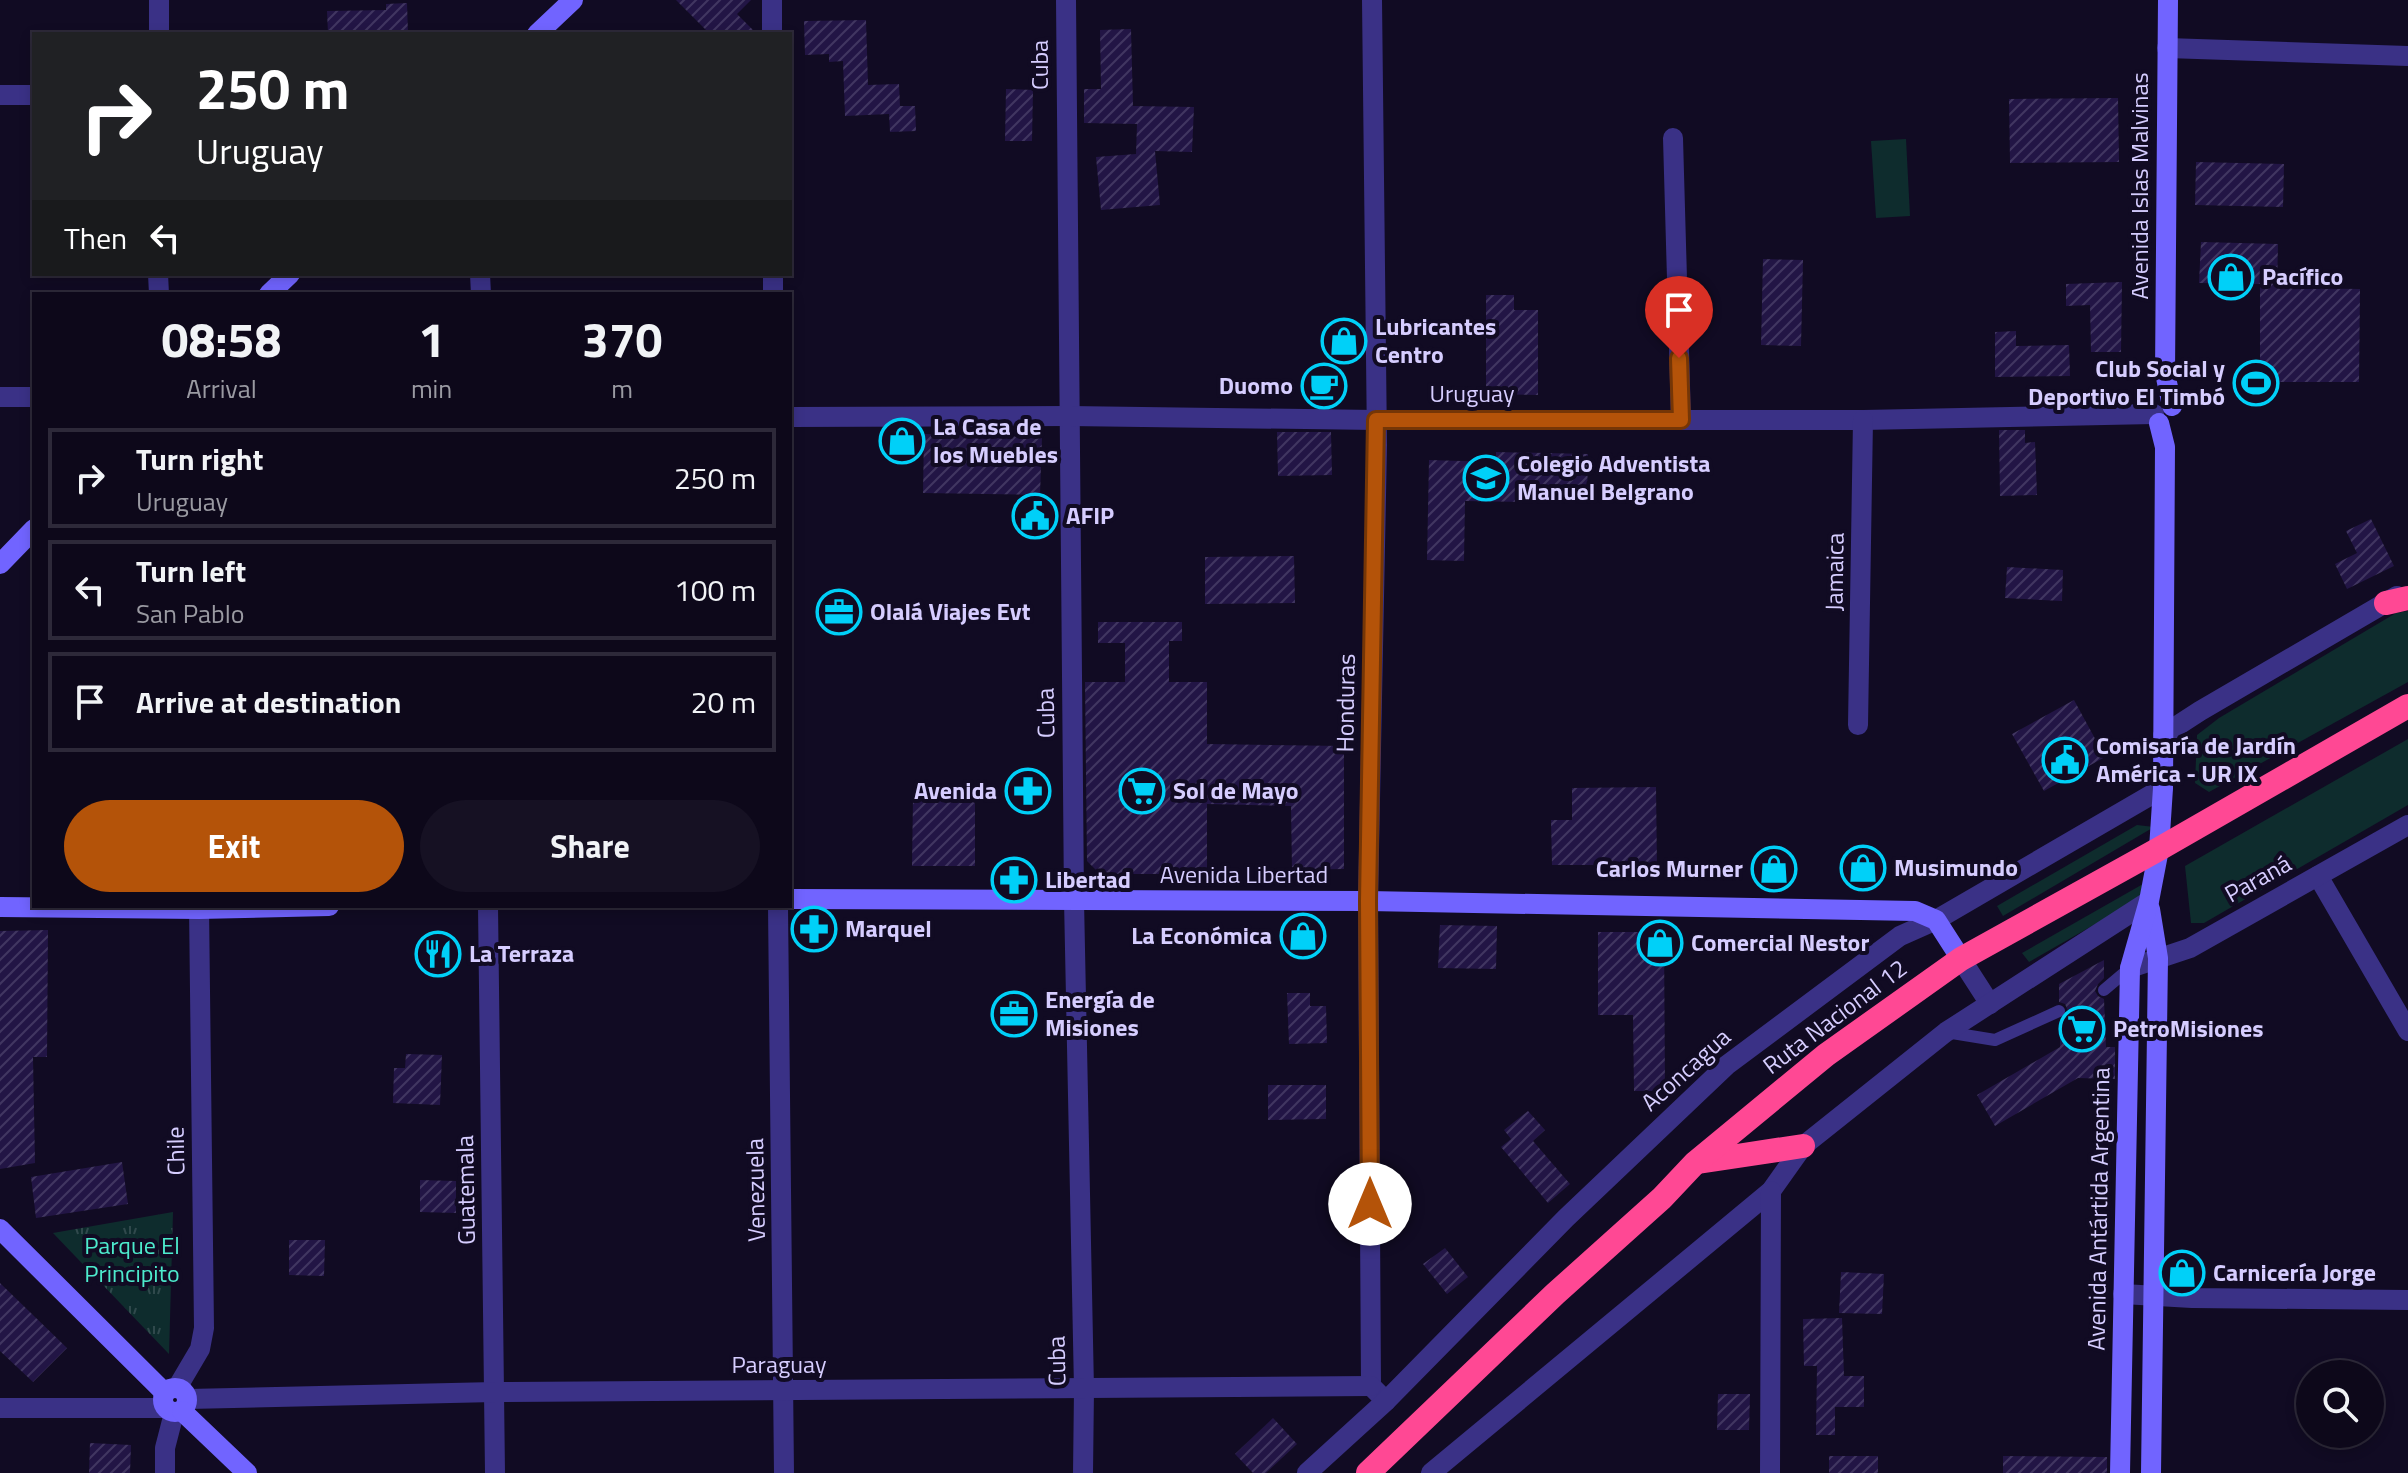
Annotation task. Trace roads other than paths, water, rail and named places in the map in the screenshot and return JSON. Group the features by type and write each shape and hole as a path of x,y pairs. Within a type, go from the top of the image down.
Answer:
{"highway":[{"name":"Ruta Nacional 12","path":"1368,1473 1555,1294 1662,1198 1695,1163 1826,1055 1961,959 2408,706"},
{"path":"1695,1163 1803,1146"}],"main road":[{"path":"539,32 573,0"},
{"name":"Avenida Islas Malvinas","path":"2162,414 2165,373 2168,0"},
{"path":"271,292 288,276"},
{"path":"2162,414 2165,447 2163,788"},
{"path":"0,564 32,531"},
{"name":"Avenida Antártida Argentina","path":"2120,1473 2130,968 2149,901 2159,849 2163,788"},
{"name":"Avenida Libertad","path":"792,899 1368,901 1915,911 1936,920"},
{"name":"Avenida Antártida Argentina","path":"2149,901 2158,958 2151,1473"},
{"path":"0,907 32,907"},
{"path":"1936,920 1961,959"},
{"path":"0,1229 247,1473"}],"street":[{"path":"159,0 159,32"},
{"path":"772,0 772,32"},
{"name":"Cuba","path":"1066,0 1083,1473"},
{"name":"Honduras","path":"1372,0 1376,420 1368,901 1378,1394"},
{"path":"2167,48 2408,56"},
{"path":"0,95 32,95"},
{"path":"1673,138 1681,420"},
{"path":"0,397 32,397"},
{"name":"Uruguay","path":"792,417 1863,420 2162,414"},
{"name":"Jamaica","path":"1858,725 1863,420"},
{"path":"2163,735 2408,591"},
{"name":"Aconcagua","path":"1307,1473 1378,1394 1727,1065 1900,936 1936,920 2163,788"},
{"name":"Paraná","path":"2130,968 2190,948 2408,825"},
{"path":"2318,876 2408,1031"},
{"path":"1431,1473 1771,1191 1803,1146 1946,1032 2149,901"},
{"name":"Chile","path":"165,1473 165,1448 175,1402 200,1349 204,1328 199,908"},
{"name":"Guatemala","path":"488,908 495,1473"},
{"name":"Venezuela","path":"778,908 784,1473"},
{"path":"1961,959 1990,1004"},
{"path":"1770,1473 1771,1191"},
{"path":"2123,1294 2192,1298 2408,1300"},
{"name":"Paraguay","path":"0,1408 495,1392 1084,1389 1378,1394"}],"lane":[{"path":"2104,990 2130,968"},
{"path":"1946,1032 1995,1040 2059,1011"}],"place":[{"name":"Pacífico","path":"2231,277"},
{"name":"Lubricantes Centro","path":"1344,341"},
{"name":"Club Social y Deportivo El Timbó","path":"2256,383"},
{"name":"Duomo","path":"1324,386"},
{"name":"La Casa de los Muebles","path":"902,441"},
{"name":"Colegio Adventista Manuel Belgrano","path":"1486,478"},
{"name":"AFIP","path":"1035,516"},
{"name":"Olalá Viajes Evt","path":"839,612"},
{"name":"Comisaría de Jardín América - UR IX","path":"2065,760"},
{"name":"Avenida","path":"1028,791"},
{"name":"Sol de Mayo","path":"1142,791"},
{"name":"Musimundo","path":"1863,868"},
{"name":"Carlos Murner","path":"1774,869"},
{"name":"Libertad","path":"1014,880"},
{"name":"Marquel","path":"814,929"},
{"name":"La Económica","path":"1303,936"},
{"name":"Comercial Nestor","path":"1660,943"},
{"name":"La Terraza","path":"438,954"},
{"name":"Energía de Misiones","path":"1014,1014"},
{"name":"PetroMisiones","path":"2082,1029"},
{"name":"Carnicería Jorge","path":"2182,1273"}],"park label":[{"name":"Parque El Principito","path":"132,1260"}]}
